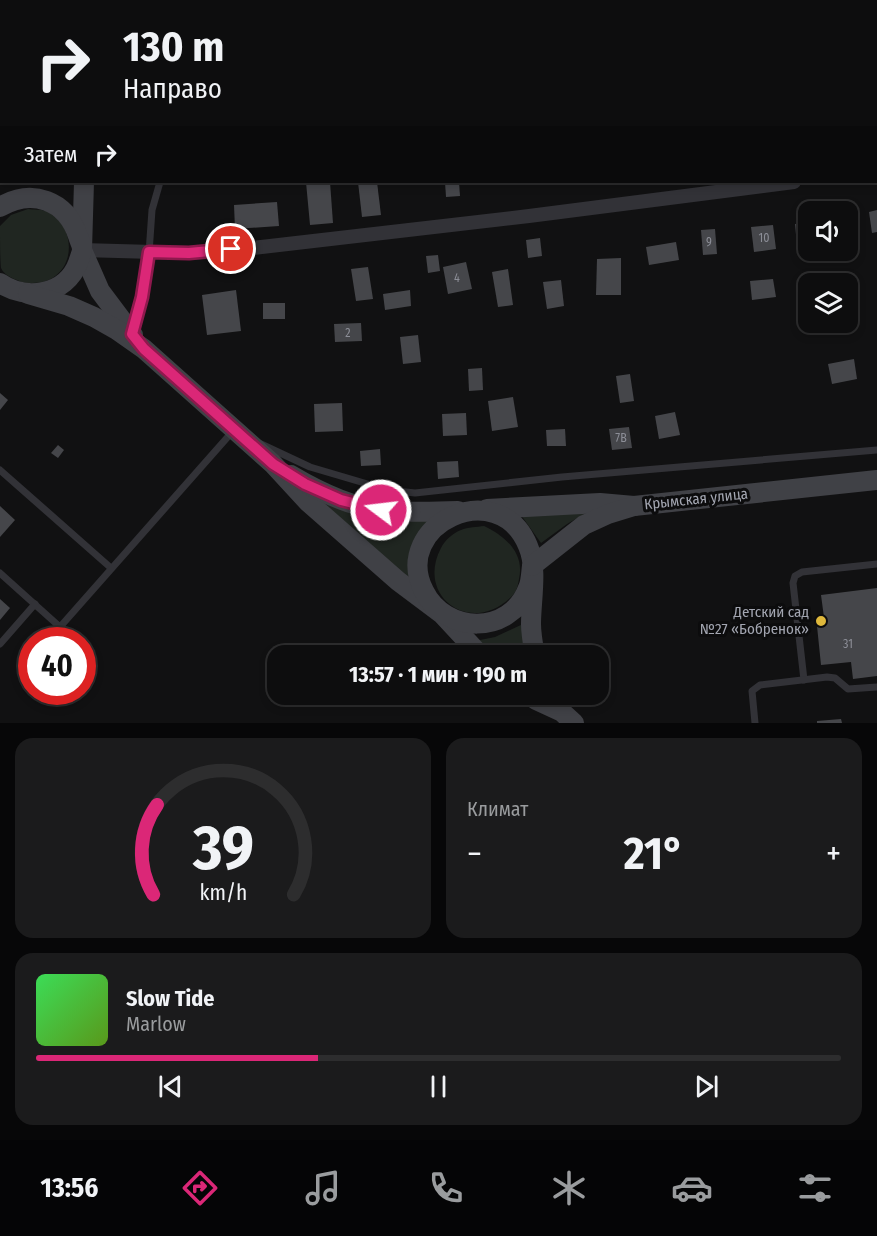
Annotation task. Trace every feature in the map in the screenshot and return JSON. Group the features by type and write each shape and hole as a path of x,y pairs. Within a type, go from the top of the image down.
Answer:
{"street":[{"path":"0,205 12,183"},
{"path":"10,288 44,293 55,289 67,280 76,268 82,250 84,183"},
{"path":"82,250 189,253 253,248 786,183"},
{"path":"0,205 13,199 33,198 46,200 60,208 71,219 100,291 144,349"},
{"path":"10,288 69,306 94,317 144,349 273,464 308,502 398,581 442,614 461,623 481,624 501,618 517,606 528,589 532,566"},
{"path":"273,464 305,484 341,500 381,510 422,512 600,503 634,506"},
{"name":"Крымская улица","path":"532,566 584,525 634,506 877,480"},
{"path":"471,645 428,600 421,585 418,569 420,553 426,538 436,525 450,516 471,510 489,512 506,519 520,531 529,548 532,566 531,627 533,645"},
{"path":"545,705 568,718"},
{"path":"559,705 568,718"}],"lane":[{"path":"131,333 142,297 149,252 152,210 160,183"},
{"path":"0,573 60,627 234,430 310,467 388,490 415,493 562,477 877,450"},
{"path":"0,470 111,568"},
{"path":"804,680 793,583 795,576 802,572 877,564"},
{"path":"0,644 35,604"},
{"path":"755,723 752,691 760,685 835,678 852,690 877,687"}],"shaded area":[{"path":"28,209 46,211 57,219 65,230 69,242 65,265 47,281 21,282 8,276 1,268 0,226 11,215"},
{"path":"306,492 429,520 410,560 410,580"},
{"path":"591,510 541,543 521,515"},
{"path":"484,526 512,546 519,561 518,583 513,595 497,607 481,613 465,612 452,606 442,596 436,582 435,566 441,548 452,535 464,529"},
{"path":"523,624 524,645 480,645 475,641 495,637"}],"building":[{"path":"306,183 330,183 333,223 310,225"},
{"path":"358,183 377,183 381,215 362,217"},
{"path":"445,183 459,183 460,196 446,197"},
{"path":"277,202 279,226 235,229 234,205"},
{"path":"877,210 877,232 872,233 869,212"},
{"path":"795,224 798,224 798,256"},
{"path":"773,225 776,249 754,252 751,227"},
{"path":"715,229 717,254 703,255 701,230"},
{"path":"540,238 542,256 528,258 526,240"},
{"path":"676,242 679,260 649,265 646,247"},
{"path":"438,255 440,271 428,273 426,256"},
{"path":"621,258 621,295 596,295 597,259"},
{"path":"466,262 472,289 448,294 443,267"},
{"path":"368,267 373,299 356,301 351,269"},
{"path":"508,269 513,305 498,307 492,272"},
{"path":"773,279 776,297 752,300 750,281"},
{"path":"561,280 564,306 547,309 543,282"},
{"path":"236,290 241,331 207,335 202,295"},
{"path":"410,290 411,306 385,310 383,294"},
{"path":"263,303 285,303 285,319 263,319"},
{"path":"361,323 362,341 335,342 334,324"},
{"path":"418,335 421,362 403,364 400,337"},
{"path":"854,359 857,379 832,384 828,364"},
{"path":"482,368 483,390 469,391 468,369"},
{"path":"630,374 634,401 620,403 616,376"},
{"path":"0,393 8,400 0,410"},
{"path":"513,397 518,427 492,431 488,401"},
{"path":"342,403 343,431 315,432 314,404"},
{"path":"675,412 680,435 659,439 655,416"},
{"path":"466,413 467,435 443,436 442,414"},
{"path":"629,427 632,448 612,450 609,429"},
{"path":"565,429 566,446 547,446 546,430"},
{"path":"58,445 64,450 58,458 51,453"},
{"path":"380,449 381,465 361,466 360,451"},
{"path":"458,461 459,477 438,479 437,462"},
{"path":"0,506 15,520 0,537"},
{"path":"877,588 877,676 853,679 851,662 821,665 817,626 825,625 821,595"},
{"path":"0,599 10,608 0,620"},
{"path":"841,719 842,723 817,723 817,721"}],"place":[{"name":"Детский сад №27 «Бобренок»","path":"821,621"}],"route":[{"path":"231,249 189,253 149,252 142,297 131,333 144,349 273,464 305,484 341,500 381,510"}]}
